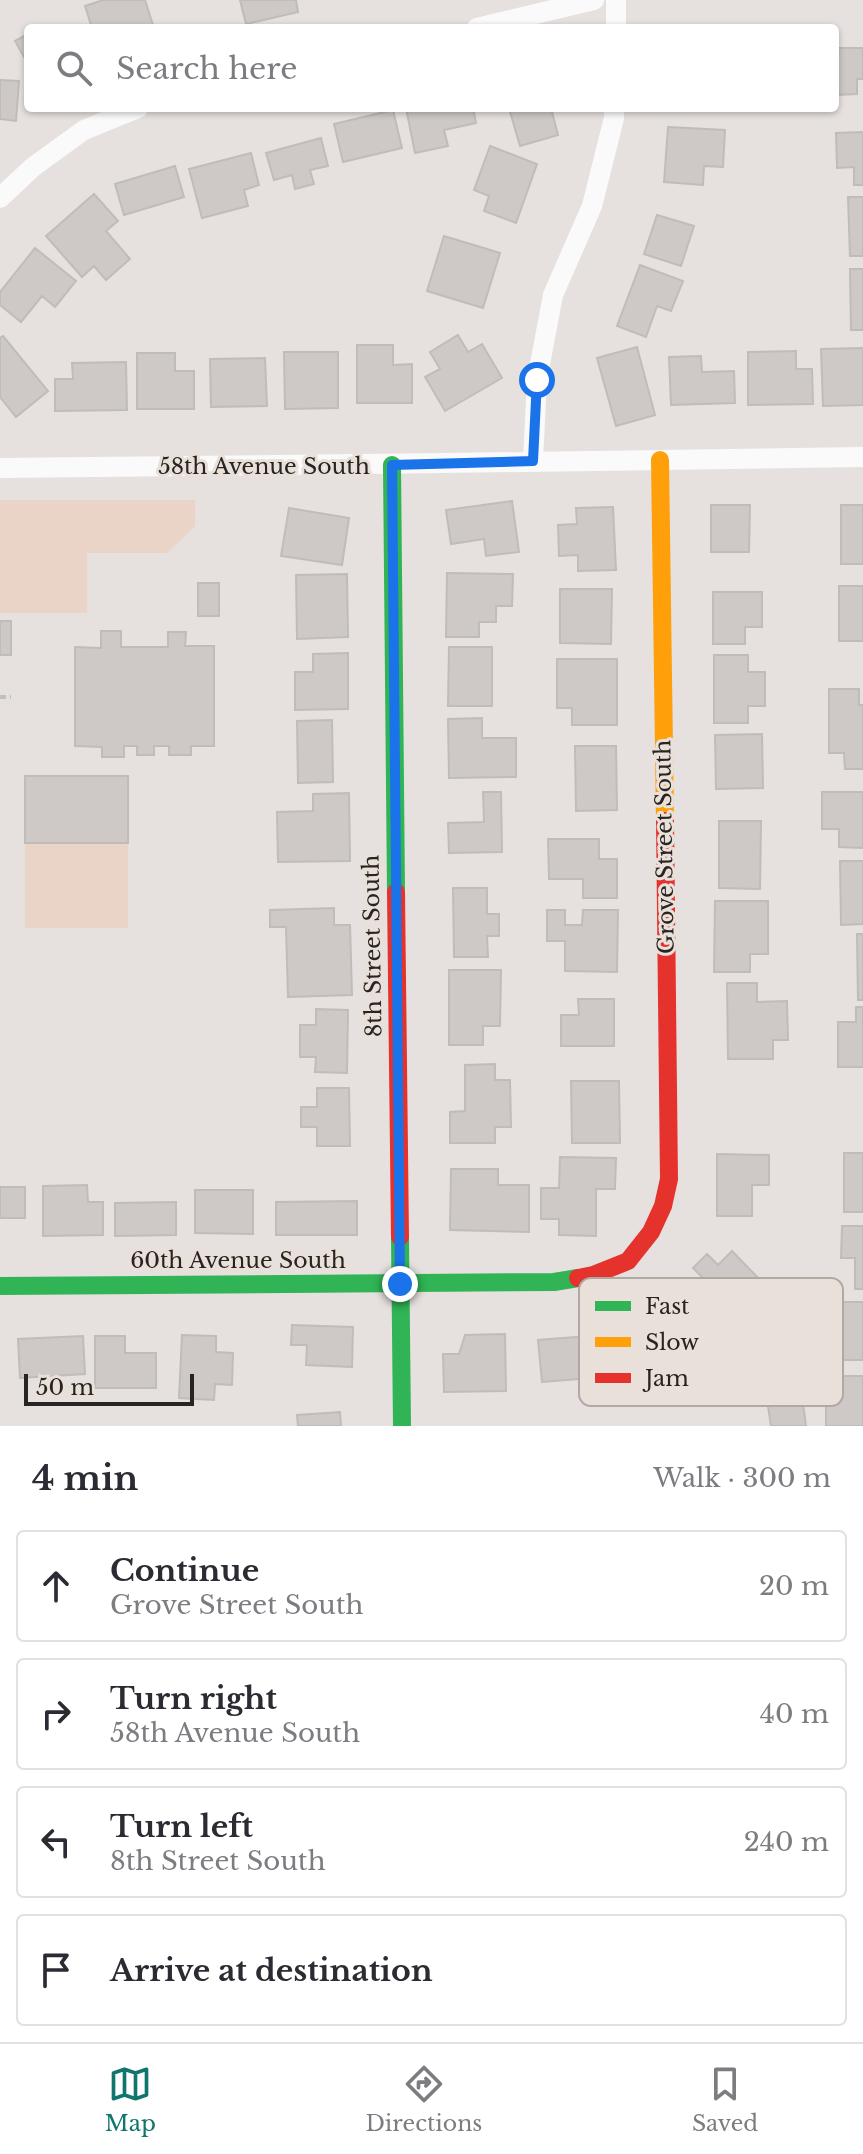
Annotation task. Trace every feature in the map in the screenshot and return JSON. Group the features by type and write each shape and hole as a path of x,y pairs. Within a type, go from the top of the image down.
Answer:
{"street":[{"path":"494,24 594,0"},
{"path":"616,0 616,24"},
{"path":"0,198 33,167 84,130 128,112"},
{"path":"533,461 537,380 553,295 592,206 614,112"},
{"name":"58th Avenue South","path":"0,468 863,457"},
{"name":"Grove Street South","path":"651,1232 663,1206 669,1179 660,460"},
{"name":"8th Street South","path":"392,465 402,1426"},
{"name":"60th Avenue South","path":"0,1286 554,1282 593,1275 628,1261 651,1232"}],"path":[{"path":"0,697 11,697"}],"shaded area":[{"path":"0,500 195,500 195,526 167,553 87,553 87,613 0,613"},
{"path":"25,843 128,843 128,928 25,928"}],"building":[{"path":"103,0 145,0 153,24 91,24 85,6"},
{"path":"240,0 296,0 298,12 246,24"},
{"path":"24,36 24,57 15,41"},
{"path":"839,48 863,48 863,79 857,79 857,94 839,95"},
{"path":"0,80 19,81 16,121 0,119"},
{"path":"393,112 402,148 343,162 334,124"},
{"path":"407,112 474,112 476,123 444,130 448,146 415,153"},
{"path":"510,112 552,112 558,135 520,146"},
{"path":"668,127 725,130 723,167 704,166 703,185 664,182"},
{"path":"863,132 863,185 854,185 854,167 837,168 836,133"},
{"path":"321,138 328,166 310,170 314,184 295,189 292,175 274,180 266,153"},
{"path":"490,146 537,164 516,223 484,211 489,196 474,190"},
{"path":"251,153 259,185 244,190 248,206 202,218 189,169"},
{"path":"175,166 184,197 124,215 115,184"},
{"path":"94,194 118,221 106,231 130,259 106,280 94,266 82,277 46,236"},
{"path":"848,197 863,197 863,256 850,256"},
{"path":"657,215 694,226 681,266 644,254"},
{"path":"444,236 500,253 483,308 427,291"},
{"path":"35,248 76,281 55,307 42,296 21,322 0,305 0,292"},
{"path":"640,265 683,281 671,311 657,306 646,337 617,326"},
{"path":"850,269 863,269 863,330 851,330"},
{"path":"458,335 468,352 482,344 502,378 445,411 425,377 440,369 430,352"},
{"path":"3,336 48,391 16,417 0,397 0,338"},
{"path":"357,345 393,345 393,365 412,364 412,403 357,403"},
{"path":"637,347 655,415 616,426 597,358"},
{"path":"863,348 863,405 823,406 821,349"},
{"path":"796,351 796,369 812,369 813,404 748,405 748,352"},
{"path":"284,352 338,352 338,408 285,409"},
{"path":"137,353 175,353 175,371 194,371 194,409 137,409"},
{"path":"701,356 702,372 734,371 735,403 671,405 669,357"},
{"path":"265,358 267,406 211,407 210,359"},
{"path":"126,362 127,410 55,411 55,379 73,379 72,363"},
{"path":"512,501 519,552 486,556 484,539 451,544 446,510"},
{"path":"711,505 750,505 749,552 711,552"},
{"path":"841,505 863,505 863,564 841,564"},
{"path":"613,507 616,570 578,571 578,555 559,556 558,525 577,524 576,508"},
{"path":"289,508 349,518 342,565 281,556"},
{"path":"447,573 513,574 512,606 496,606 496,622 479,622 479,637 446,637"},
{"path":"347,574 348,637 297,639 296,575"},
{"path":"198,583 219,583 219,616 198,616"},
{"path":"839,586 863,586 863,641 839,641"},
{"path":"560,589 612,589 611,644 560,643"},
{"path":"713,592 762,592 762,627 745,627 745,644 713,644"},
{"path":"0,621 11,621 11,655 0,655"},
{"path":"101,631 121,631 121,647 168,647 168,632 186,632 185,646 214,646 214,746 191,746 191,755 169,755 169,746 154,746 154,755 137,755 137,746 124,746 124,757 102,757 102,747 75,746 75,647 101,648"},
{"path":"449,647 492,647 492,706 448,706"},
{"path":"348,653 348,709 295,710 295,672 313,672 313,654"},
{"path":"714,655 748,655 748,672 765,672 765,706 748,706 748,723 714,723"},
{"path":"557,659 617,659 617,725 572,725 572,708 557,708"},
{"path":"829,689 859,689 859,705 863,705 863,769 845,769 844,753 829,753"},
{"path":"482,718 482,738 516,738 516,777 449,778 448,719"},
{"path":"332,720 333,782 298,783 297,721"},
{"path":"762,734 763,788 716,789 715,735"},
{"path":"575,746 616,746 617,810 576,811"},
{"path":"25,776 128,776 128,843 25,843"},
{"path":"483,792 501,792 502,852 449,853 448,823 484,822"},
{"path":"822,792 863,792 863,848 839,847 839,829 822,829"},
{"path":"349,793 350,861 278,862 277,812 313,811 313,794"},
{"path":"719,821 761,821 760,889 719,888"},
{"path":"548,839 599,839 599,859 617,859 617,898 583,898 583,879 549,879"},
{"path":"840,861 863,861 863,924 841,925"},
{"path":"453,888 487,888 487,914 499,914 499,936 487,936 488,957 454,957"},
{"path":"715,901 768,901 768,954 750,954 750,972 714,972"},
{"path":"334,908 334,925 350,925 352,995 288,997 286,927 270,927 270,910"},
{"path":"547,910 565,910 565,925 582,925 583,910 618,910 617,972 565,971 565,941 547,941"},
{"path":"857,934 863,934 863,1000 858,1000"},
{"path":"449,970 501,970 500,1026 483,1026 483,1045 449,1045"},
{"path":"727,983 757,983 757,1002 787,1001 788,1040 773,1040 773,1059 728,1059"},
{"path":"578,999 614,999 614,1046 561,1046 561,1015 579,1015"},
{"path":"856,1007 863,1007 863,1067 838,1067 838,1022 856,1022"},
{"path":"316,1009 348,1010 347,1073 315,1072 316,1057 300,1057 300,1025 316,1025"},
{"path":"495,1064 495,1080 510,1080 511,1127 495,1127 495,1143 450,1143 450,1112 465,1111 465,1065"},
{"path":"571,1081 619,1081 620,1143 572,1143"},
{"path":"317,1088 349,1088 350,1146 317,1146 317,1127 301,1127 301,1107 317,1107"},
{"path":"844,1153 863,1153 863,1212 844,1212"},
{"path":"717,1154 769,1155 769,1185 752,1185 752,1216 717,1216"},
{"path":"560,1157 616,1158 615,1189 596,1189 596,1236 559,1235 559,1219 541,1219 541,1188 559,1188"},
{"path":"451,1169 498,1169 498,1185 529,1185 529,1232 450,1230"},
{"path":"87,1185 88,1202 103,1202 103,1235 43,1236 43,1186"},
{"path":"0,1187 25,1187 25,1218 0,1218"},
{"path":"195,1190 253,1190 253,1234 195,1233"},
{"path":"357,1201 357,1235 276,1235 276,1202"},
{"path":"176,1202 176,1235 115,1236 115,1203"},
{"path":"842,1226 863,1226 863,1289 855,1289 855,1258 841,1258"},
{"path":"732,1251 758,1278 703,1278 693,1268 707,1254 718,1265"},
{"path":"843,1302 863,1302 863,1360 843,1360"},
{"path":"292,1325 353,1327 352,1367 306,1365 307,1345 291,1345"},
{"path":"505,1334 506,1391 444,1392 443,1354 459,1354 465,1335"},
{"path":"182,1335 216,1336 216,1352 233,1353 232,1385 215,1384 214,1400 179,1398"},
{"path":"83,1336 85,1374 20,1378 18,1339"},
{"path":"95,1336 125,1336 125,1353 156,1353 156,1388 95,1388"},
{"path":"579,1337 579,1379 542,1382 538,1340"},
{"path":"843,1376 863,1376 863,1426 826,1426 826,1406 843,1406"},
{"path":"768,1406 803,1406 806,1426 771,1426"},
{"path":"340,1412 341,1426 298,1426 297,1415"}],"traffic: fast":[{"path":"392,465 396,892"},
{"path":"400,1237 402,1426"},
{"path":"0,1286 554,1282 578,1278"}],"traffic: slow":[{"path":"660,460 665,821"}],"traffic: jam":[{"path":"578,1278 628,1261 651,1232 663,1206 669,1179 665,821"},
{"path":"396,892 400,1237"}],"route":[{"path":"400,1284 392,465 533,461 537,380"}]}
